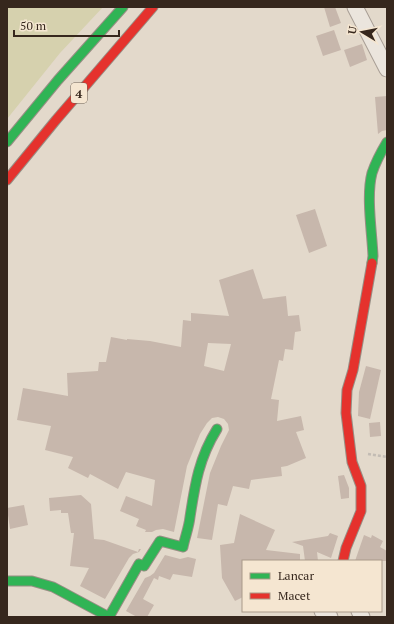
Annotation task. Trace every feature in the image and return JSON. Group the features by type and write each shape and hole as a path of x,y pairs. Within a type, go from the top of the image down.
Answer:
{"main road":[{"name":"4","path":"7,142 58,80 123,7"},
{"name":"4","path":"7,180 56,120 153,7"},
{"path":"343,560 346,548 361,511 361,486 352,462 348,431 346,413 347,390 353,370 373,256 370,196 372,174 378,156 387,142"},
{"path":"7,581 32,581 53,586 109,617 139,564 144,566 160,541 183,547 190,518 198,470 210,440 217,429"}],"street":[{"path":"355,7 387,69"}],"shaded area":[{"path":"7,7 103,7 60,53 7,119"}],"building":[{"path":"324,7 335,7 341,23 330,27"},
{"path":"334,30 341,50 323,56 316,36"},
{"path":"362,44 367,60 350,67 344,50"},
{"path":"387,96 387,130 378,134 375,97"},
{"path":"315,209 327,246 309,253 296,215"},
{"path":"253,269 263,299 286,296 288,316 299,315 301,331 295,332 293,350 285,349 283,361 279,360 271,399 279,400 277,421 301,416 304,430 296,432 306,458 281,467 282,476 251,480 249,489 233,486 227,506 218,504 212,540 197,538 210,473 229,430 228,424 224,419 218,417 212,418 200,434 187,466 174,532 163,529 145,532 146,530 136,526 139,519 120,511 126,496 152,506 155,480 126,472 118,489 90,474 88,478 68,468 73,457 45,450 51,426 17,420 23,388 68,396 67,373 98,371 99,362 106,362 111,337 127,340 150,341 181,347 183,320 191,321 191,313 229,316 219,280","holes":["208,343 231,344 224,371 204,366"]},
{"path":"366,366 381,370 370,419 358,416 359,392"},
{"path":"380,422 381,436 370,437 369,423"},
{"path":"344,475 349,488 349,498 341,499 338,476"},
{"path":"81,495 91,504 94,539 104,540 138,552 139,549 141,549 139,552 133,554 129,558 105,599 80,586 89,568 70,566 74,533 71,533 68,513 61,513 61,510 50,511 49,498"},
{"path":"24,505 28,525 10,529 7,508"},
{"path":"240,514 275,530 266,550 300,554 300,560 242,560 242,598 235,601 222,578 220,545 234,543"},
{"path":"330,533 338,536 331,558 317,552 318,560 305,560 303,546 292,542 328,536"},
{"path":"364,535 371,538 372,535 383,541 380,547 387,551 387,561 355,560"},
{"path":"165,555 180,559 188,557 196,559 192,577 173,574 170,580 159,576 158,580 154,578 143,599 154,605 147,617 137,617 126,611 145,578 154,573"}],"traffic: fast":[{"path":"7,142 58,80 123,7"},
{"path":"372,263 373,256 369,203 370,182 375,164 387,142"},
{"path":"109,617 139,564 144,566 160,541 183,547 202,461 217,429"},
{"path":"7,581 32,581 53,587 109,617"}],"traffic: jam":[{"path":"7,180 56,120 153,7"},
{"path":"343,560 346,548 361,511 361,486 352,462 346,413 347,390 353,370 372,263"}]}
